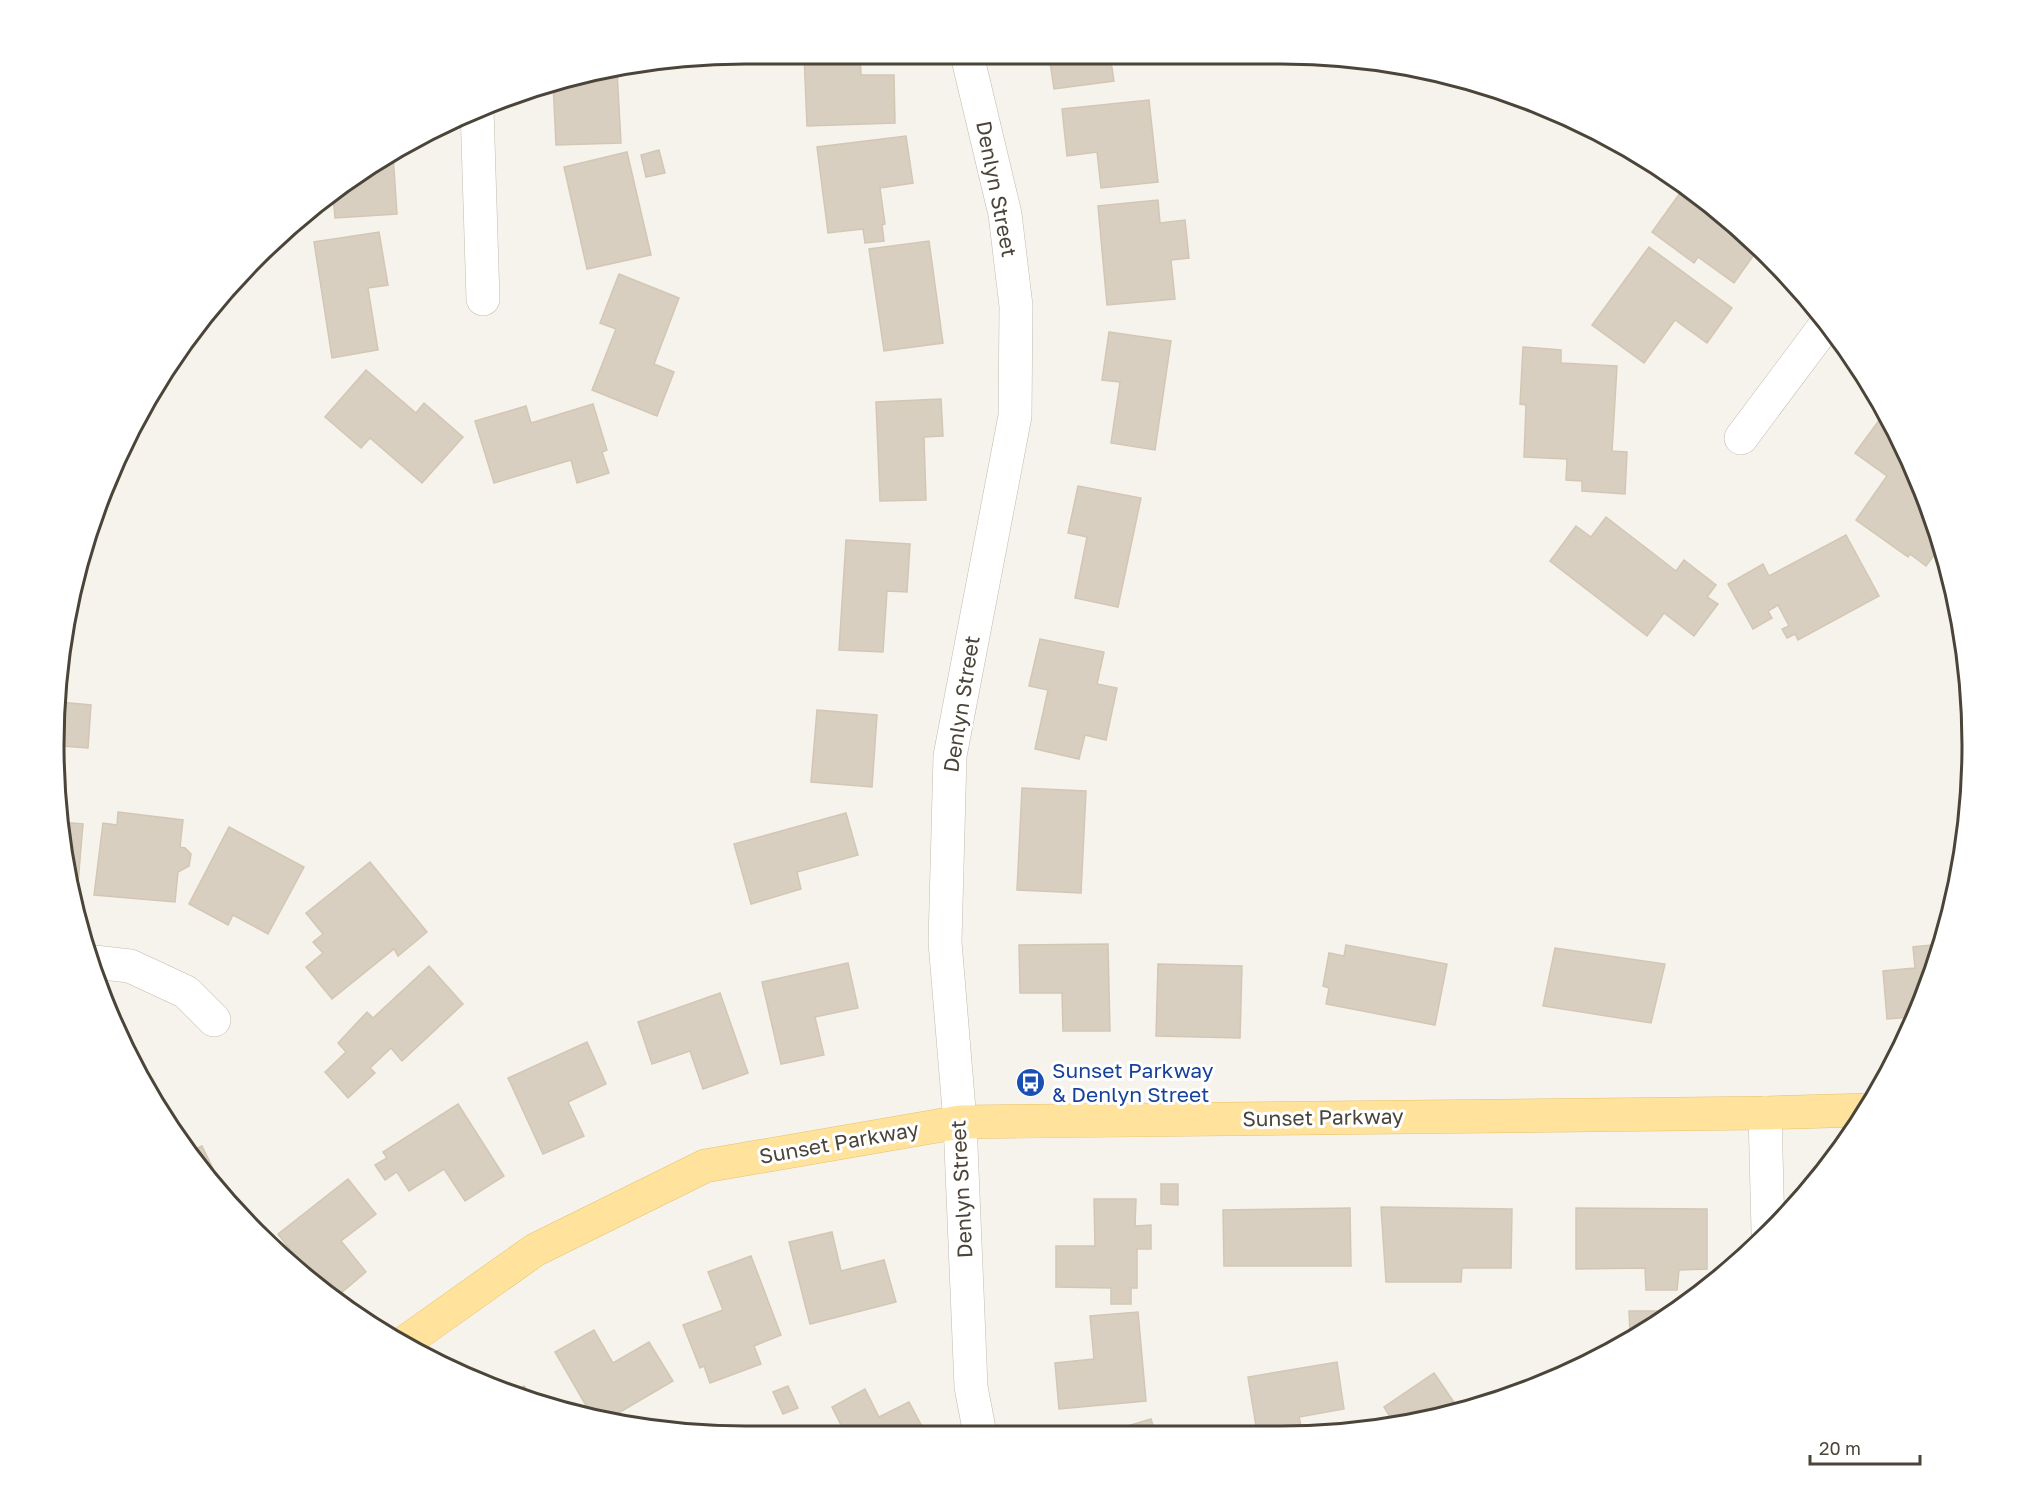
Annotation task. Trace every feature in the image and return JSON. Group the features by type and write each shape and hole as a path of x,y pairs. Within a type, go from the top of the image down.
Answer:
{"main road":[{"name":"Sunset Parkway","path":"411,1338 535,1250 705,1166 960,1122 1855,1110"}],"street":[{"name":"Denlyn Street","path":"969,64 1005,214 1016,306 1015,416 950,756 945,942 960,1122 971,1387 978,1426"},
{"path":"477,120 483,299"},
{"path":"1740,438 1821,331"},
{"path":"101,963 130,966 186,992 214,1020"},
{"path":"1765,1113 1768,1221"}],"building":[{"path":"804,64 860,64 861,75 894,75 895,123 807,126"},
{"path":"1050,64 1111,64 1114,81 1054,89"},
{"path":"617,77 621,143 556,145 554,93"},
{"path":"1149,100 1158,182 1101,188 1097,152 1067,156 1062,109"},
{"path":"906,136 913,183 880,188 885,224 882,225 884,241 865,243 863,229 828,233 817,147"},
{"path":"659,150 665,173 646,177 641,155"},
{"path":"627,152 651,255 587,269 564,167"},
{"path":"394,163 397,214 335,218 334,203"},
{"path":"1679,194 1730,233 1753,256 1734,283 1698,257 1694,263 1652,232"},
{"path":"1158,200 1160,223 1185,220 1189,258 1171,260 1175,299 1107,305 1098,206"},
{"path":"379,232 388,285 368,288 378,350 332,358 314,242"},
{"path":"929,241 943,343 884,351 869,249"},
{"path":"1649,247 1732,308 1707,343 1675,320 1644,363 1592,325"},
{"path":"619,274 679,298 654,364 674,372 657,416 592,390 616,329 600,323"},
{"path":"1109,332 1171,341 1155,450 1111,443 1120,382 1102,380"},
{"path":"1523,347 1561,350 1561,363 1617,366 1612,451 1627,452 1625,494 1582,491 1582,481 1566,480 1567,459 1524,457 1526,405 1520,404"},
{"path":"366,370 416,413 424,403 463,437 422,483 370,438 361,448 325,417"},
{"path":"941,399 943,436 924,437 926,500 880,501 876,402"},
{"path":"593,404 607,450 602,452 609,473 577,483 571,460 494,483 475,421 526,406 531,423"},
{"path":"1879,421 1910,485 1925,527 1934,556 1926,566 1910,554 1908,557 1856,520 1887,476 1855,453"},
{"path":"1078,486 1141,498 1118,607 1075,598 1087,537 1068,533"},
{"path":"1606,517 1676,571 1684,560 1716,585 1707,597 1718,604 1694,636 1664,613 1647,636 1550,561 1576,526 1591,537"},
{"path":"1846,535 1879,596 1798,640 1795,634 1787,638 1782,629 1789,626 1778,605 1768,611 1772,618 1753,629 1728,584 1763,564 1769,576"},
{"path":"846,540 910,544 907,592 887,591 883,652 839,650"},
{"path":"1040,639 1104,652 1097,684 1117,688 1106,740 1085,735 1079,759 1035,749 1048,690 1029,686"},
{"path":"66,703 91,705 88,748 64,746"},
{"path":"817,710 877,715 872,787 811,782"},
{"path":"1022,788 1086,791 1081,893 1017,890"},
{"path":"118,812 183,820 180,847 185,848 191,854 189,866 178,872 175,902 94,895 103,823 117,825"},
{"path":"846,813 858,855 797,872 801,889 751,904 734,844"},
{"path":"69,823 83,824 78,879"},
{"path":"229,827 304,867 268,934 233,915 228,925 189,904"},
{"path":"370,862 427,932 398,956 394,949 332,999 306,967 323,953 313,942 323,934 306,913"},
{"path":"1108,944 1110,1031 1063,1031 1062,993 1020,993 1019,945"},
{"path":"1346,945 1447,964 1435,1025 1326,1004 1329,988 1323,986 1329,953 1344,956"},
{"path":"1931,945 1905,1018 1887,1019 1883,971 1915,968 1913,947"},
{"path":"1555,948 1665,964 1651,1023 1543,1006"},
{"path":"848,963 858,1008 815,1017 824,1055 781,1064 762,982"},
{"path":"1158,964 1242,966 1240,1038 1156,1036"},
{"path":"429,966 463,1004 402,1061 391,1048 370,1068 375,1073 348,1098 325,1072 346,1052 338,1043 367,1012 373,1018"},
{"path":"720,993 748,1073 703,1089 690,1051 652,1064 638,1022"},
{"path":"587,1042 606,1084 568,1102 584,1136 543,1154 508,1078"},
{"path":"458,1104 504,1176 465,1201 444,1169 409,1191 397,1172 385,1180 375,1165 387,1158 383,1152"},
{"path":"202,1146 215,1172 205,1160 197,1148"},
{"path":"348,1179 376,1214 341,1241 366,1272 341,1293 299,1260 278,1234"},
{"path":"1161,1184 1178,1184 1178,1205 1161,1204"},
{"path":"1094,1199 1136,1199 1135,1226 1151,1225 1151,1249 1137,1249 1137,1288 1131,1288 1131,1304 1111,1304 1111,1288 1056,1287 1056,1246 1095,1246"},
{"path":"1381,1207 1512,1209 1511,1268 1462,1268 1461,1282 1386,1282"},
{"path":"1350,1208 1351,1266 1224,1266 1223,1210"},
{"path":"1576,1208 1707,1209 1707,1269 1679,1270 1677,1290 1646,1290 1645,1268 1576,1269"},
{"path":"832,1232 841,1271 884,1260 896,1302 810,1324 789,1242"},
{"path":"751,1256 781,1335 754,1346 761,1364 710,1383 704,1366 700,1368 683,1325 723,1310 708,1272"},
{"path":"1629,1311 1660,1311 1659,1312 1630,1330"},
{"path":"1138,1312 1146,1401 1059,1409 1055,1363 1094,1359 1090,1316"},
{"path":"594,1330 613,1363 649,1342 673,1381 617,1414 587,1407 555,1352"},
{"path":"1337,1362 1344,1409 1299,1417 1301,1426 1256,1426 1248,1377"},
{"path":"1434,1373 1455,1403 1390,1417 1384,1407"},
{"path":"788,1386 798,1408 783,1414 773,1392"},
{"path":"865,1389 879,1417 909,1402 922,1426 842,1426 832,1407"},
{"path":"1151,1419 1153,1426 1128,1426"}],"place":[{"name":"Sunset Parkway & Denlyn Street","path":"1031,1083"}]}
